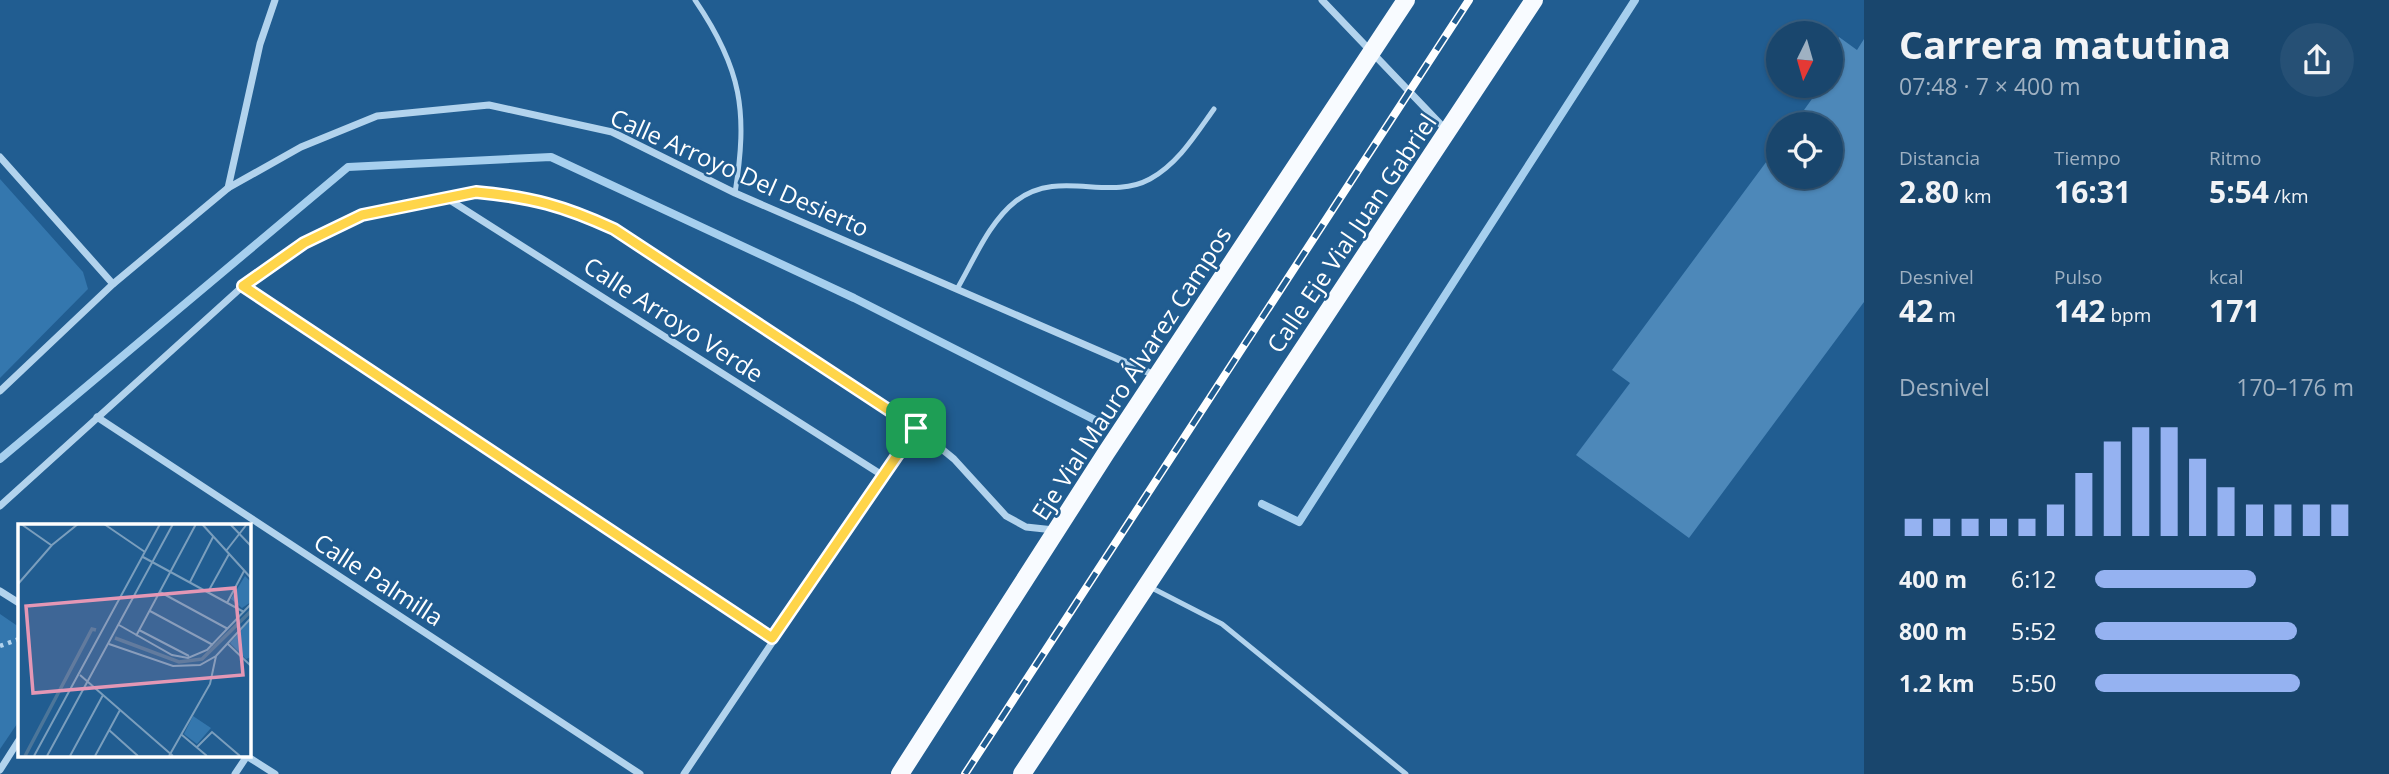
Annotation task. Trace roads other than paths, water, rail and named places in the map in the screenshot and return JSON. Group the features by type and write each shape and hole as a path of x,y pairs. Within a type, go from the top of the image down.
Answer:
{"main road":[{"name":"Eje Vial Mauro Álvarez Campos","path":"900,774 1106,453 1406,0"},
{"name":"Calle Eje Vial Juan Gabriel","path":"1147,586 1534,0"},
{"path":"1021,774 1147,586"}],"street":[{"path":"228,188 260,44 275,0"},
{"path":"1322,0 1448,132"},
{"name":"Calle Arroyo Del Desierto","path":"0,391 113,284 228,188 301,147 377,116 489,105 612,132 735,194 1157,376"},
{"path":"0,157 113,284"},
{"path":"0,506 243,286 304,243 362,215 476,192 518,196 567,207 614,229 916,428 954,459 1006,516 1026,527 1057,530"},
{"name":"Calle Arroyo Verde","path":"444,197 883,475"},
{"path":"243,286 772,638"},
{"name":"Calle Palmilla","path":"97,417 640,774"},
{"path":"684,774 772,638 916,428"},
{"path":"0,591 18,602"},
{"path":"0,770 18,742"},
{"path":"235,774 246,756 275,774"}],"lane":[{"path":"695,0 717,32 740,93 743,146 735,194"},
{"path":"957,289 996,222 1017,201 1044,186 1133,187 1151,179 1176,160 1214,109"},
{"path":"1147,586 1222,624 1406,774"}],"waterway":[{"path":"1262,504 1299,522 1635,0"},
{"path":"0,459 348,167 551,157 854,298 1097,421"}],"railway":[{"path":"965,774 1469,0"}]}
